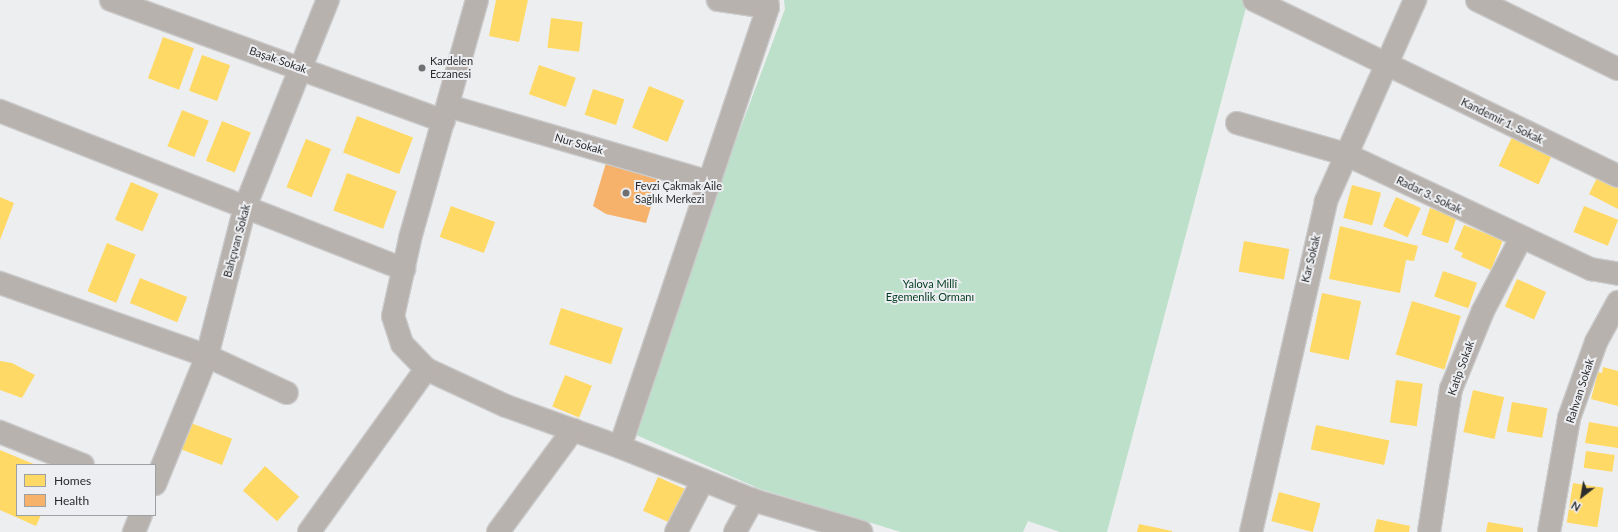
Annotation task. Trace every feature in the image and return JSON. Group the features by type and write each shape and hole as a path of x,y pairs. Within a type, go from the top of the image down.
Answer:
{"street":[{"name":"Başak Sokak","path":"111,0 301,68 446,113"},
{"name":"Bahçıvan Sokak","path":"156,482 207,356 245,206 328,0"},
{"path":"477,0 404,269 393,316 402,344 426,369 506,406 620,447 702,482 753,500 860,532"},
{"path":"620,447 710,182 768,4 718,0"},
{"name":"Kandemir 1. Sokak","path":"1254,0 1387,65 1616,169"},
{"name":"Kar Sokak","path":"1251,532 1300,303 1326,201 1345,154 1387,65 1415,0"},
{"path":"1477,0 1618,69"},
{"path":"0,111 404,269"},
{"name":"Nur Sokak","path":"446,113 710,182"},
{"name":"Radar 3. Sokak","path":"1237,123 1345,154 1521,238 1591,269 1618,274"},
{"name":"Katip Sokak","path":"1429,532 1452,389 1483,311 1521,238"},
{"path":"0,283 207,356 287,393"},
{"name":"Rahvan Sokak","path":"1549,532 1570,418 1596,342 1618,302"},
{"path":"309,532 426,369"},
{"path":"498,532 573,430"},
{"path":"0,432 80,464"},
{"path":"676,532 702,482"},
{"path":"735,532 753,500"},
{"path":"134,532 141,516"}],"green space":[{"name":"Yalova Millî Egemenlik Ormanı","path":"784,0 1248,0 1107,532 1060,532 1028,521 1023,532 901,532 760,489 634,434 716,194 785,9"}],"building: Homes":[{"path":"496,0 528,0 519,42 489,36"},
{"path":"551,18 583,22 579,52 547,48"},
{"path":"163,37 194,48 179,90 148,78"},
{"path":"202,55 230,65 217,101 189,91"},
{"path":"539,65 576,78 566,107 529,94"},
{"path":"649,86 684,100 667,142 632,128"},
{"path":"593,89 624,99 616,125 585,115"},
{"path":"182,110 209,121 194,157 167,146"},
{"path":"357,116 413,138 399,174 343,152"},
{"path":"222,121 251,133 235,172 206,161"},
{"path":"1513,135 1553,154 1539,184 1499,166"},
{"path":"306,139 331,149 312,197 287,187"},
{"path":"347,173 397,191 383,229 333,211"},
{"path":"1598,176 1618,186 1618,209 1589,194"},
{"path":"131,182 159,194 143,231 115,220"},
{"path":"1352,185 1381,193 1372,226 1343,218"},
{"path":"0,197 14,203 0,240"},
{"path":"1396,197 1421,208 1408,237 1383,226"},
{"path":"451,206 495,222 484,253 440,237"},
{"path":"1584,206 1618,220 1608,246 1574,232"},
{"path":"1430,208 1457,217 1448,243 1421,235"},
{"path":"1464,225 1503,240 1491,270 1461,257 1463,253 1454,249"},
{"path":"1340,226 1418,246 1414,261 1406,260 1400,293 1329,279"},
{"path":"1244,241 1289,249 1284,280 1239,272"},
{"path":"107,243 136,255 116,303 88,291"},
{"path":"1443,271 1477,283 1468,308 1434,297"},
{"path":"140,278 187,297 177,322 130,303"},
{"path":"1517,279 1546,292 1534,319 1505,306"},
{"path":"1322,293 1361,301 1349,360 1310,352"},
{"path":"1412,301 1461,316 1444,369 1396,355"},
{"path":"561,308 623,328 611,364 549,344"},
{"path":"0,361 12,363 35,375 22,398 0,390"},
{"path":"1603,367 1618,371 1618,406 1591,399 1598,372 1602,373"},
{"path":"565,375 592,386 579,417 552,407"},
{"path":"1396,380 1423,384 1417,426 1390,423"},
{"path":"1473,390 1504,397 1495,439 1463,432"},
{"path":"1512,402 1547,408 1542,438 1507,432"},
{"path":"1589,422 1618,427 1618,448 1585,443"},
{"path":"191,423 232,439 222,465 181,449"},
{"path":"1316,425 1389,441 1384,465 1311,449"},
{"path":"0,450 34,464 16,464 16,516 41,516 36,526 0,510"},
{"path":"1586,451 1615,455 1612,472 1584,468"},
{"path":"265,466 299,497 277,521 243,491"},
{"path":"658,477 687,490 672,524 643,511"},
{"path":"1573,483 1604,488 1597,527 1567,523"},
{"path":"1279,492 1321,503 1313,532 1271,521"},
{"path":"1377,519 1410,526 1409,532 1374,532"},
{"path":"1488,522 1523,528 1523,532 1486,532"},
{"path":"1139,524 1172,531 1172,532 1137,532"}],"building: Health":[{"name":"Fevzi Çakmak Aile Sağlık Merkezi","path":"606,163 659,180 646,223 606,214 593,206"}],"place":[{"name":"Kardelen Eczanesi","path":"422,68"},
{"name":"Fevzi Çakmak Aile Sağlık Merkezi","path":"626,193"}]}
